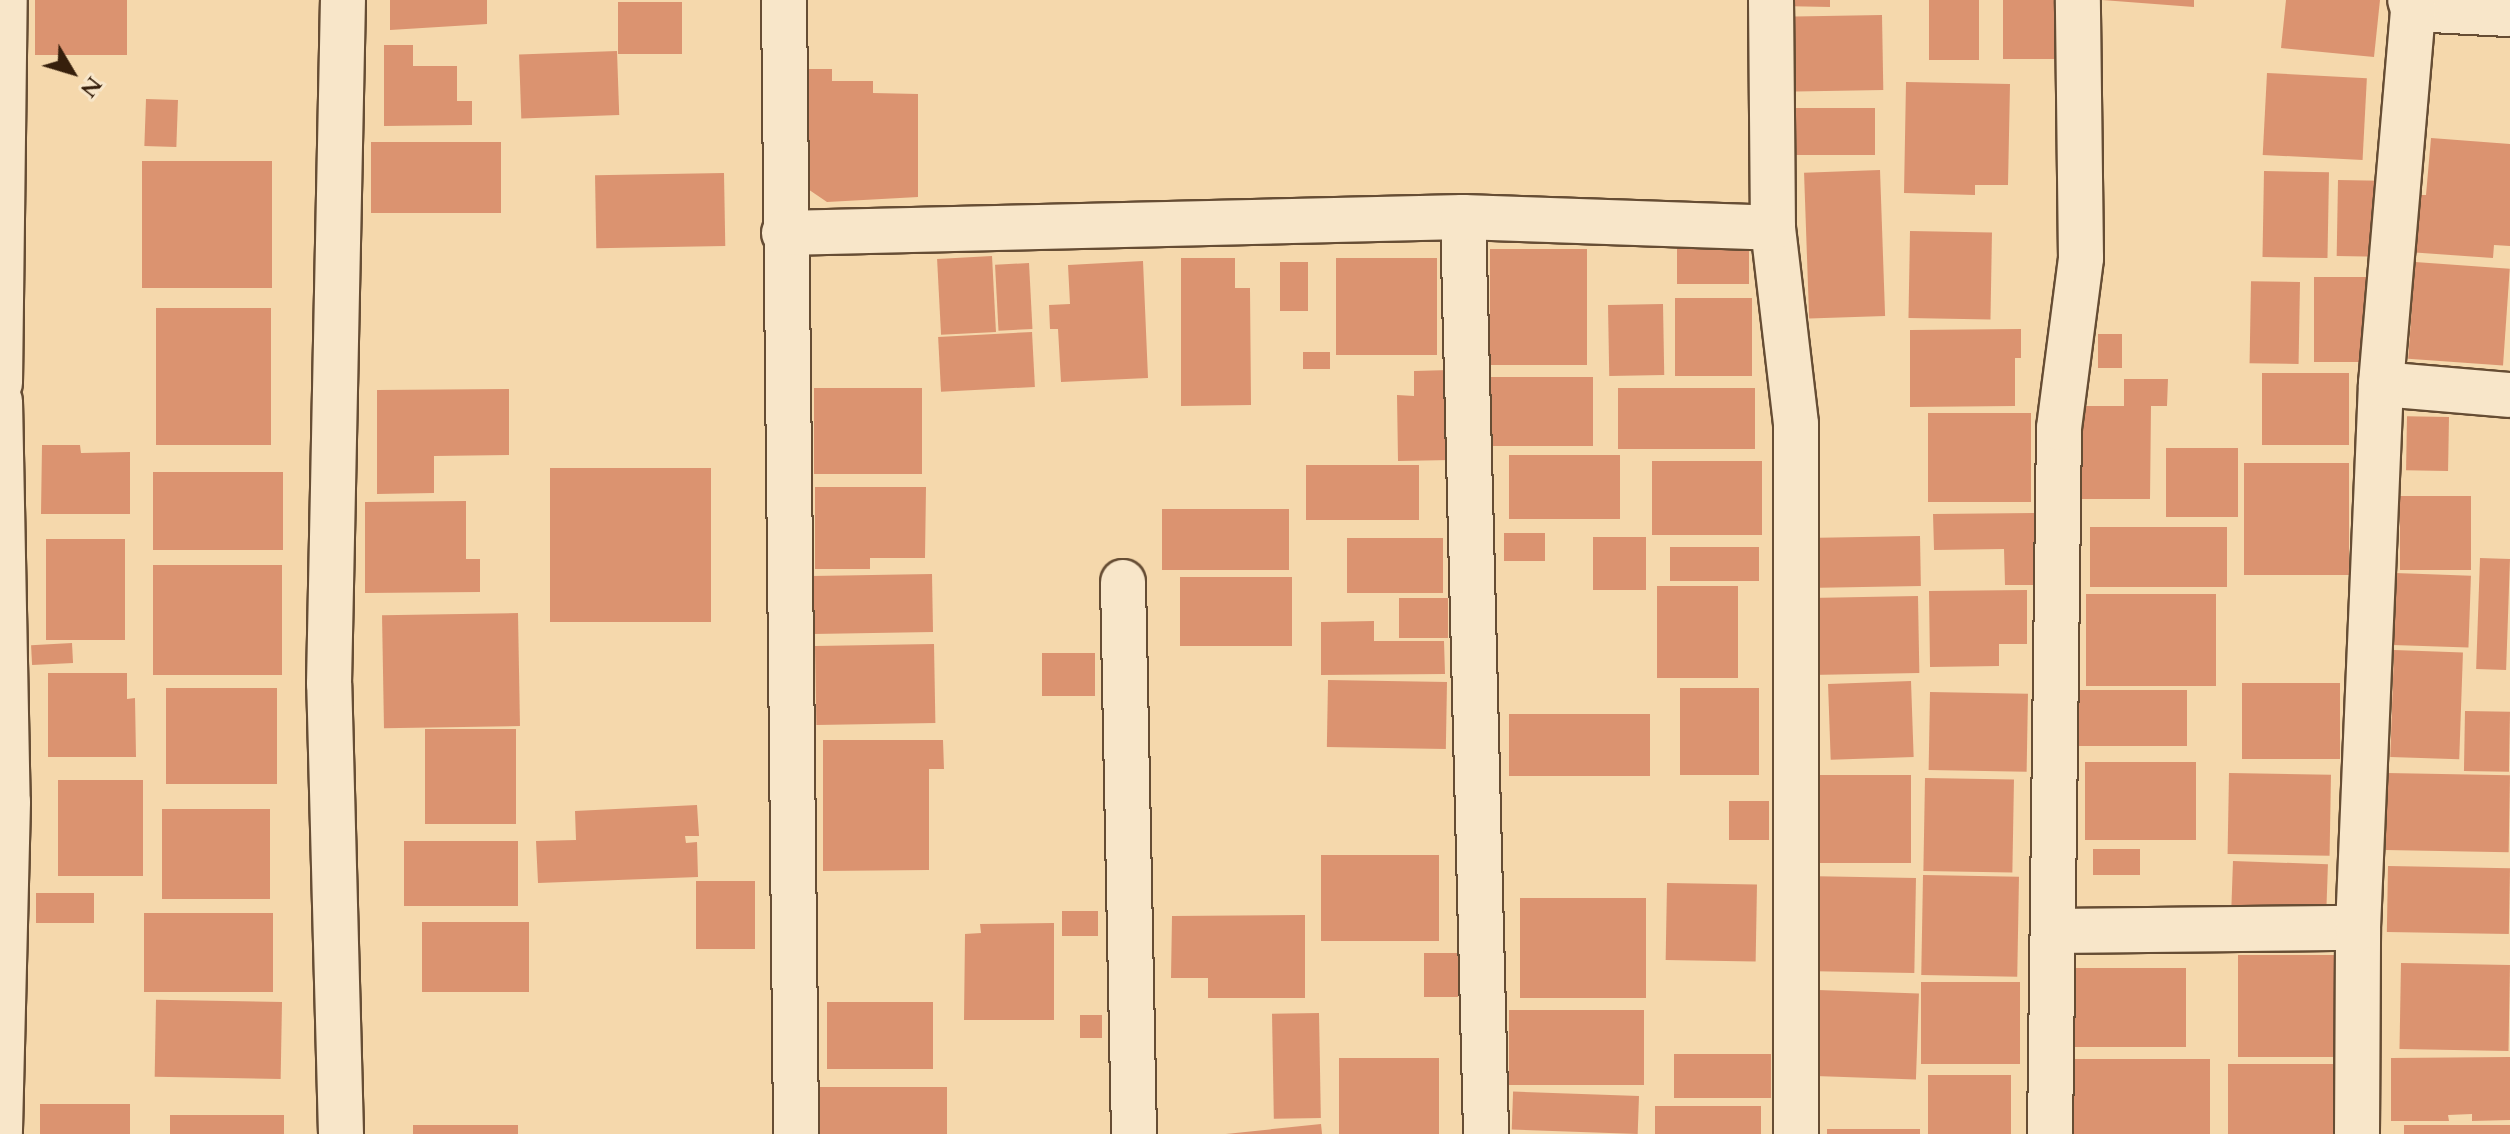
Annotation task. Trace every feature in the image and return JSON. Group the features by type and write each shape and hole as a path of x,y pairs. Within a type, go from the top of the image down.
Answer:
{"street":[{"path":"0,383 5,0"},
{"path":"341,1134 329,684 343,0"},
{"path":"784,0 784,233 796,1134"},
{"path":"1771,0 1773,228 1796,424 1796,1134"},
{"path":"2050,1134 2059,428 2081,258 2078,0"},
{"path":"2357,1134 2358,928 2381,384 2412,4 2510,14"},
{"path":"784,233 1463,217 1773,228"},
{"path":"1463,217 1486,1134"},
{"path":"2381,384 2510,395"},
{"path":"0,401 4,802 0,1134"},
{"path":"1123,582 1134,1134"},
{"path":"2054,931 2358,928"}],"building":[{"path":"35,0 127,0 127,55 35,55"},
{"path":"390,0 487,0 487,24 390,30"},
{"path":"1780,0 1830,0 1830,7 1780,6"},
{"path":"1929,0 1979,0 1979,60 1929,60"},
{"path":"2003,0 2061,0 2061,59 2003,59"},
{"path":"2102,0 2194,0 2194,7"},
{"path":"2286,0 2380,0 2374,57 2281,48"},
{"path":"618,2 682,2 682,54 618,54"},
{"path":"1882,15 1883,90 1781,92 1780,17"},
{"path":"384,45 413,45 413,66 457,66 457,101 472,101 472,125 384,126"},
{"path":"617,51 619,115 521,118 519,54"},
{"path":"805,69 832,69 832,81 873,81 873,93 918,94 918,197 827,202 799,183"},
{"path":"2267,73 2367,78 2363,160 2263,155"},
{"path":"1906,82 2010,84 2008,185 1975,185 1975,195 1904,193"},
{"path":"146,99 178,100 176,147 144,146"},
{"path":"1793,108 1875,108 1875,155 1793,155"},
{"path":"2431,138 2510,144 2510,246 2494,245 2493,258 2408,252 2413,195 2426,195"},
{"path":"371,142 501,142 501,213 371,213"},
{"path":"142,161 272,161 272,288 142,288"},
{"path":"1880,170 1885,316 1809,319 1804,173"},
{"path":"2264,171 2329,172 2327,258 2262,257"},
{"path":"724,173 725,246 596,248 595,175"},
{"path":"2338,180 2381,181 2380,257 2337,256"},
{"path":"1910,231 1992,232 1990,319 1908,318"},
{"path":"1677,233 1749,233 1749,284 1677,284"},
{"path":"1490,249 1587,249 1587,365 1490,365"},
{"path":"992,256 996,332 941,335 937,259"},
{"path":"1181,258 1235,258 1235,288 1250,288 1251,405 1181,406"},
{"path":"1336,258 1437,258 1437,355 1336,355"},
{"path":"1143,261 1148,378 1061,382 1058,329 1050,329 1049,305 1070,304 1068,265"},
{"path":"1280,262 1308,262 1308,311 1280,311"},
{"path":"2415,262 2510,269 2503,365 2408,359"},
{"path":"1029,263 1032,329 999,331 995,265"},
{"path":"2314,277 2367,277 2367,362 2314,362"},
{"path":"2251,281 2300,282 2299,364 2250,363"},
{"path":"1675,298 1752,298 1752,376 1675,376"},
{"path":"1663,304 1664,375 1609,376 1608,305"},
{"path":"156,308 271,308 271,445 156,445"},
{"path":"2021,329 2021,358 2015,358 2015,406 1910,407 1910,330"},
{"path":"1032,332 1035,387 941,392 938,337"},
{"path":"2098,334 2122,334 2122,368 2098,368"},
{"path":"1303,352 1330,352 1330,369 1303,369"},
{"path":"1450,370 1451,460 1398,461 1397,395 1414,396 1414,371"},
{"path":"2262,373 2349,373 2349,445 2262,445"},
{"path":"1490,377 1593,377 1593,446 1490,446"},
{"path":"2124,379 2168,379 2167,406 2151,406 2150,499 2082,499 2082,406 2124,406"},
{"path":"814,388 922,388 922,474 814,474"},
{"path":"1618,388 1755,388 1755,449 1618,449"},
{"path":"509,389 509,455 434,456 434,493 377,494 377,390"},
{"path":"1928,413 2031,413 2031,502 1928,502"},
{"path":"2407,416 2449,417 2448,471 2406,470"},
{"path":"42,445 80,445 81,453 130,452 130,514 41,514"},
{"path":"2166,448 2238,448 2238,517 2166,517"},
{"path":"1509,455 1620,455 1620,519 1509,519"},
{"path":"1652,461 1762,461 1762,535 1652,535"},
{"path":"2244,463 2349,463 2349,575 2244,575"},
{"path":"1306,465 1419,465 1419,520 1306,520"},
{"path":"550,468 711,468 711,622 550,622"},
{"path":"153,472 283,472 283,550 153,550"},
{"path":"815,487 926,487 925,558 870,558 870,569 815,569"},
{"path":"2400,496 2471,496 2471,570 2400,570"},
{"path":"466,501 466,559 480,559 480,592 365,593 365,502"},
{"path":"1162,509 1289,509 1289,570 1162,570"},
{"path":"2040,513 2040,585 2005,585 2004,549 1934,550 1933,514"},
{"path":"2090,527 2227,527 2227,587 2090,587"},
{"path":"1504,533 1545,533 1545,561 1504,561"},
{"path":"1920,536 1921,586 1820,588 1819,538"},
{"path":"1593,537 1646,537 1646,590 1593,590"},
{"path":"1347,538 1443,538 1443,593 1347,593"},
{"path":"46,539 125,539 125,640 46,640"},
{"path":"1670,547 1759,547 1759,581 1670,581"},
{"path":"2480,558 2510,559 2506,670 2476,669"},
{"path":"153,565 282,565 282,675 153,675"},
{"path":"2395,573 2471,576 2468,648 2392,645"},
{"path":"932,574 933,632 813,634 812,576"},
{"path":"1180,577 1292,577 1292,646 1180,646"},
{"path":"1657,586 1738,586 1738,678 1657,678"},
{"path":"2027,590 2027,644 1999,644 1999,666 1930,667 1929,591"},
{"path":"2086,594 2216,594 2216,686 2086,686"},
{"path":"1918,596 1919,673 1810,675 1809,598"},
{"path":"1399,598 1448,598 1448,638 1399,638"},
{"path":"518,613 520,726 384,728 382,615"},
{"path":"1374,621 1374,641 1444,641 1445,674 1321,675 1321,622"},
{"path":"72,643 73,663 32,665 31,645"},
{"path":"934,644 935,723 816,725 815,646"},
{"path":"2394,650 2463,652 2459,759 2390,757"},
{"path":"1042,653 1095,653 1095,696 1042,696"},
{"path":"48,673 127,673 127,699 135,698 136,757 48,757"},
{"path":"1328,680 1447,682 1446,749 1327,747"},
{"path":"1911,681 1914,757 1831,760 1828,684"},
{"path":"2242,683 2340,683 2340,759 2242,759"},
{"path":"166,688 277,688 277,784 166,784"},
{"path":"1680,688 1759,688 1759,775 1680,775"},
{"path":"2070,690 2187,690 2187,746 2070,746"},
{"path":"1930,692 2028,694 2027,772 1929,770"},
{"path":"2465,711 2510,712 2509,772 2464,771"},
{"path":"1509,714 1650,714 1650,776 1509,776"},
{"path":"425,729 516,729 516,824 425,824"},
{"path":"823,740 943,740 944,769 929,769 929,870 823,871"},
{"path":"2085,762 2196,762 2196,840 2085,840"},
{"path":"2229,773 2331,775 2330,856 2228,854"},
{"path":"2387,773 2510,775 2509,852 2386,850"},
{"path":"1819,775 1911,775 1911,863 1819,863"},
{"path":"1925,778 2014,780 2012,873 1923,871"},
{"path":"58,780 143,780 143,876 58,876"},
{"path":"1729,801 1769,801 1769,840 1729,840"},
{"path":"697,805 699,836 685,836 686,843 697,842 698,877 538,883 536,841 576,840 575,811"},
{"path":"162,809 270,809 270,899 162,899"},
{"path":"404,841 518,841 518,906 404,906"},
{"path":"2093,849 2140,849 2140,875 2093,875"},
{"path":"1321,855 1439,855 1439,941 1321,941"},
{"path":"2233,861 2328,864 2326,918 2231,915"},
{"path":"2388,866 2510,868 2509,934 2387,932"},
{"path":"1923,875 2019,877 2017,977 1921,975"},
{"path":"1804,876 1916,878 1914,973 1802,971"},
{"path":"696,881 755,881 755,949 696,949"},
{"path":"1667,883 1757,885 1756,962 1666,960"},
{"path":"36,893 94,893 94,923 36,923"},
{"path":"1520,898 1646,898 1646,998 1520,998"},
{"path":"1062,911 1098,911 1098,936 1062,936"},
{"path":"144,913 273,913 273,992 144,992"},
{"path":"1305,915 1305,998 1208,998 1208,978 1171,978 1172,916"},
{"path":"422,922 529,922 529,992 422,992"},
{"path":"1054,923 1054,1020 964,1020 965,934 981,933 980,924"},
{"path":"1424,953 1458,953 1458,997 1424,997"},
{"path":"2238,955 2340,955 2340,1057 2238,1057"},
{"path":"2401,963 2510,965 2508,1051 2399,1049"},
{"path":"2075,968 2186,968 2186,1047 2075,1047"},
{"path":"1921,982 2020,982 2020,1064 1921,1064"},
{"path":"1818,990 1919,994 1916,1079 1815,1076"},
{"path":"156,1000 282,1002 281,1079 155,1077"},
{"path":"827,1002 933,1002 933,1069 827,1069"},
{"path":"1509,1010 1644,1010 1644,1085 1509,1085"},
{"path":"1319,1013 1321,1118 1274,1119 1272,1014"},
{"path":"1080,1015 1102,1015 1102,1038 1080,1038"},
{"path":"1674,1054 1771,1054 1771,1098 1674,1098"},
{"path":"2510,1057 2510,1120 2472,1121 2472,1114 2448,1115 2449,1121 2391,1121 2391,1058"},
{"path":"1339,1058 1439,1058 1439,1134 1339,1134"},
{"path":"2073,1059 2210,1059 2210,1134 2073,1134"},
{"path":"2228,1064 2341,1064 2341,1134 2228,1134"},
{"path":"1928,1075 2011,1075 2011,1134 1928,1134"},
{"path":"819,1087 947,1087 947,1134 819,1134"},
{"path":"1513,1092 1639,1096 1638,1134 1512,1130"},
{"path":"40,1104 130,1104 130,1134 40,1134"},
{"path":"1655,1106 1761,1106 1761,1134 1655,1134"},
{"path":"170,1115 284,1115 284,1134 170,1134"},
{"path":"1321,1124 1322,1134 1226,1134"},
{"path":"413,1125 518,1125 518,1134 413,1134"},
{"path":"2404,1125 2510,1125 2510,1134 2404,1134"},
{"path":"1827,1129 1920,1129 1920,1134 1827,1134"}]}
